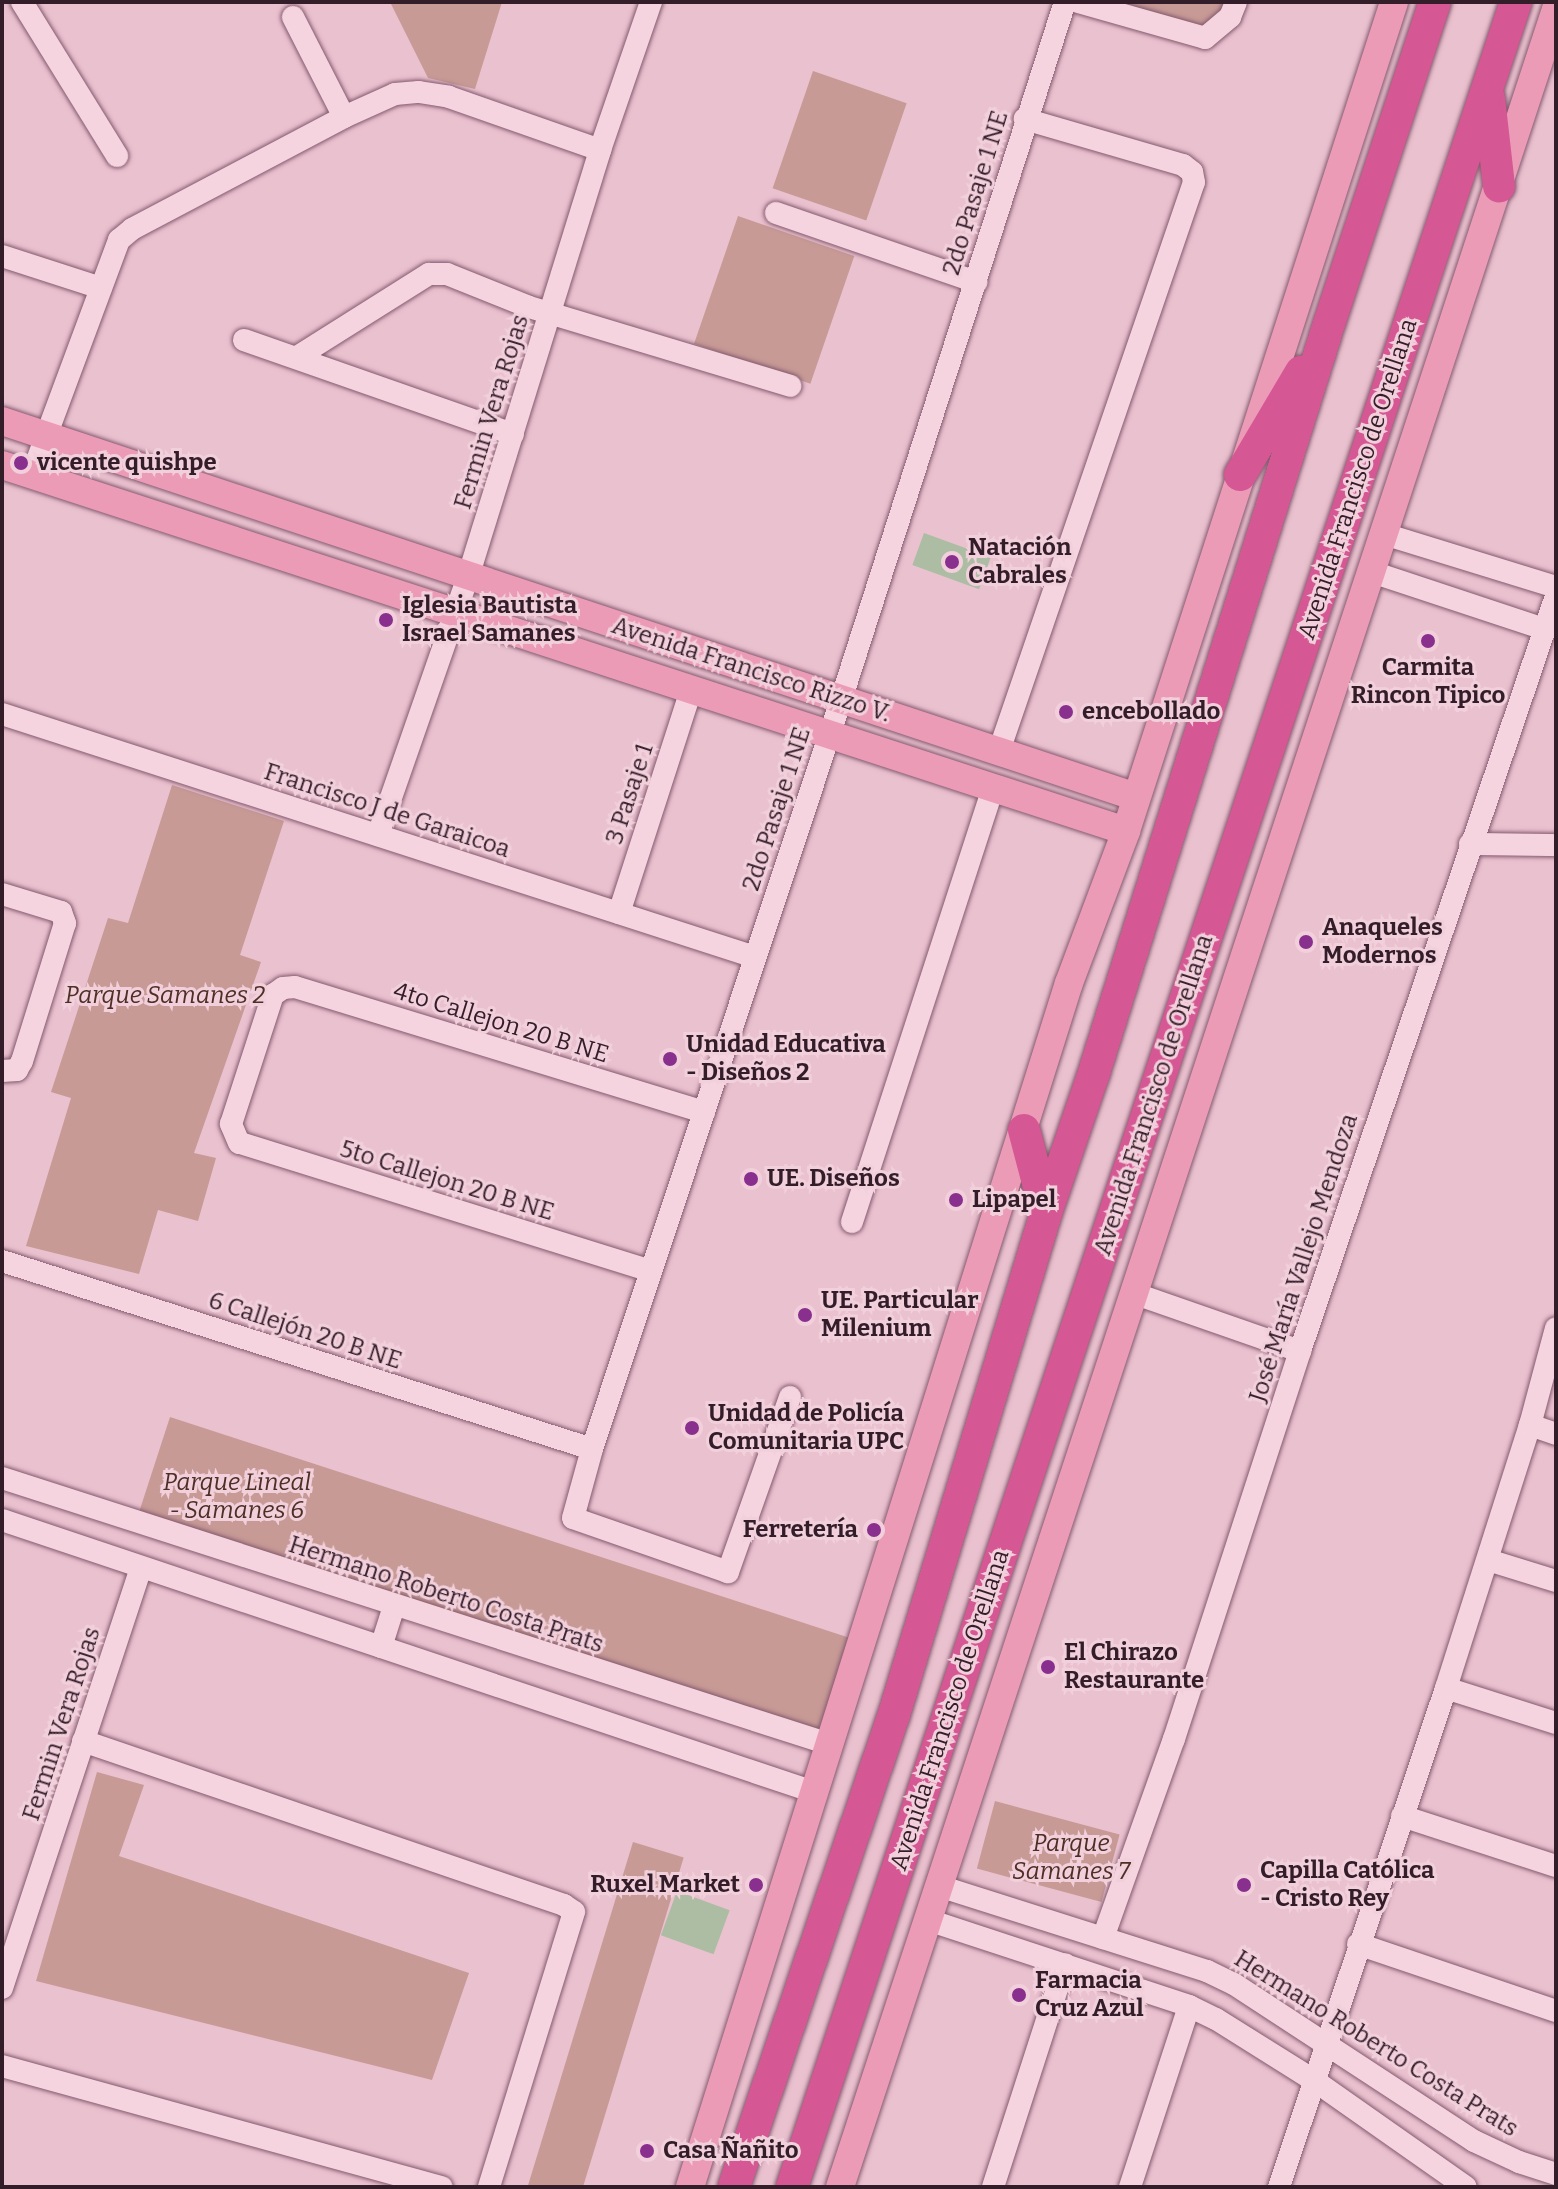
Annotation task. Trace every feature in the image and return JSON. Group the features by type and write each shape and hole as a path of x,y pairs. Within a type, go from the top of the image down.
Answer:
{"highway":[{"path":"734,2187 893,1718 1046,1213 1098,1061 1329,324 1435,2"},
{"name":"Avenida Francisco de Orellana","path":"792,2187 1516,2"},
{"path":"1488,86 1499,186"},
{"path":"1240,475 1329,324"},
{"path":"1024,1130 1046,1213"}],"main road":[{"path":"690,2187 1069,983 1126,831 1394,2"},
{"name":"Avenida Francisco de Orellana","path":"840,2187 1556,9"},
{"name":"Avenida Francisco Rizzo V.","path":"2,421 1136,797"},
{"name":"Avenida Francisco Rizzo V.","path":"2,465 1126,831"}],"street":[{"path":"22,2 117,156"},
{"name":"Fermin Vera Rojas","path":"378,835 468,577 600,150 651,2"},
{"name":"2do Pasaje 1 NE","path":"790,1397 728,1572 573,1518 592,1449 841,700 1065,2"},
{"path":"1078,2 1205,38 1233,10"},
{"path":"293,17 344,117"},
{"path":"32,474 119,240 132,229 344,117 395,94 419,92 449,97 600,150"},
{"path":"999,751 1194,182 1192,172 1183,165 1025,119"},
{"path":"776,213 976,282"},
{"path":"2,256 101,288"},
{"path":"297,357 429,274 447,274 549,313 790,386"},
{"path":"244,340 513,434"},
{"path":"1384,534 1556,587"},
{"path":"1372,572 1544,629"},
{"name":"José María Vallejo Mendoza","path":"1103,1938 1174,1739 1300,1351 1556,596"},
{"name":"3 Pasaje 1","path":"619,913 691,690"},
{"name":"Francisco J de Garaicoa","path":"2,714 755,957"},
{"path":"852,1222 993,787"},
{"path":"1470,844 1556,845"},
{"path":"2,894 61,912 65,923 9,1070"},
{"name":"4to Callejon 20 B NE","path":"232,1133 231,1124 273,995 283,988 295,987 704,1112"},
{"name":"5to Callejon 20 B NE","path":"232,1133 239,1143 651,1271"},
{"name":"6 Callejón 20 B NE","path":"2,1261 592,1449"},
{"path":"1133,1293 1300,1351"},
{"path":"1279,2187 1488,1560 1556,1328"},
{"path":"1530,1425 1556,1434"},
{"name":"Hermano Roberto Costa Prats","path":"2,1478 829,1744"},
{"path":"2,1520 814,1792"},
{"path":"1488,1560 1556,1581"},
{"name":"Fermin Vera Rojas","path":"2,1988 141,1567"},
{"path":"381,1647 394,1606"},
{"path":"1446,1688 1556,1723"},
{"path":"83,1741 564,1905 574,1912 489,2187"},
{"path":"1402,1816 1556,1866"},
{"name":"Hermano Roberto Costa Prats","path":"939,1886 1207,1971 1234,1984 1474,2141 1519,2162 1556,2174"},
{"path":"928,1920 1189,2006 1216,2019 1315,2081 1456,2185"},
{"path":"1358,1944 1556,2011"},
{"path":"993,2187 1065,1964"},
{"path":"1130,2187 1189,2006"},
{"path":"2,2066 442,2187"}],"green space":[{"path":"390,2 502,2 475,89 428,78"},
{"path":"1115,2 1225,2 1211,29"},
{"path":"813,71 907,103 866,220 773,188"},
{"path":"738,216 854,256 810,384 694,344"},
{"name":"Parque Samanes 2","path":"172,785 284,821 240,955 261,962 194,1153 216,1158 198,1221 158,1210 139,1274 26,1246 71,1098 51,1092 108,918 128,923"},
{"name":"Parque Lineal - Samanes 6","path":"170,1417 861,1642 827,1746 136,1522"},
{"path":"97,1772 144,1785 119,1856 469,1973 432,2080 36,1981"},
{"name":"Parque Samanes 7","path":"995,1801 1120,1834 1101,1902 977,1869"},
{"path":"633,1842 684,1857 583,2187 528,2187"}],"shaded area":[{"name":"Natación Cabrales","path":"924,533 991,557 979,589 912,565"},
{"path":"677,1891 730,1910 714,1954 661,1935"}],"place":[{"name":"vicente quishpe","path":"21,463"},
{"name":"Natación Cabrales","path":"952,562"},
{"name":"Iglesia Bautista Israel Samanes","path":"386,620"},
{"name":"Carmita Rincon Tipico","path":"1428,641"},
{"name":"encebollado","path":"1066,712"},
{"name":"Anaqueles Modernos","path":"1306,942"},
{"name":"Unidad Educativa - Diseños 2","path":"670,1059"},
{"name":"UE. Diseños","path":"751,1179"},
{"name":"Lipapel","path":"956,1200"},
{"name":"UE. Particular Milenium","path":"805,1315"},
{"name":"Unidad de Policía Comunitaria UPC","path":"692,1428"},
{"name":"Ferretería","path":"874,1530"},
{"name":"El Chirazo Restaurante","path":"1048,1667"},
{"name":"Ruxel Market","path":"756,1885"},
{"name":"Capilla Católica - Cristo Rey","path":"1244,1885"},
{"name":"Farmacia Cruz Azul","path":"1019,1995"},
{"name":"Casa Ñañito","path":"647,2151"}]}
